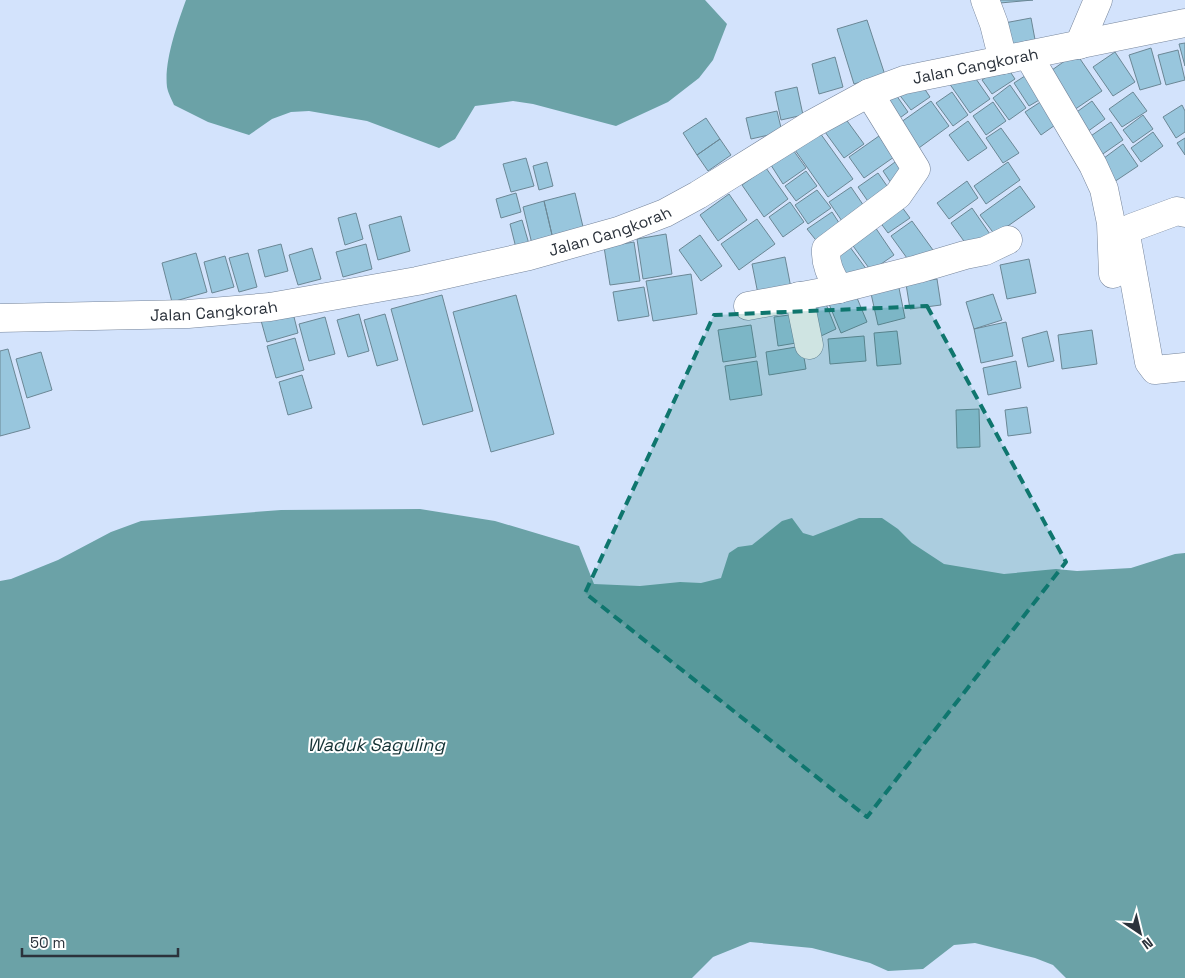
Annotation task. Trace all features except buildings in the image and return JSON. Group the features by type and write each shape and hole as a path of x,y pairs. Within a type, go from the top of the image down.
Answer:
{"street":[{"path":"985,0 994,24 1093,165 1104,189 1111,223 1113,274"},
{"path":"1079,45 1098,0"},
{"name":"Jalan Cangkorah","path":"0,318 188,314 262,308 417,281 529,256 618,231 672,209 776,148 812,124 869,94 904,80 1185,23"},
{"path":"839,288 829,270 825,258 826,249 898,195 916,169 869,94"},
{"path":"1185,213 1176,212 1131,228 1126,235 1149,362 1155,370 1185,367"},
{"path":"748,306 839,288 918,269 985,251 1008,240"},
{"path":"799,296 809,345"}],"highlighted area":[{"path":"927,306 1066,562 867,817 585,593 714,315"}],"water":[{"path":"186,0 705,0 727,24 713,60 699,78 668,102 616,126 533,104 513,101 475,106 455,139 439,148 367,121 309,111 291,112 272,119 249,135 208,122 174,105 167,87 167,66 172,43"},
{"name":"Waduk Saguling","path":"420,509 495,521 579,546 594,584 640,586 680,582 701,583 721,578 729,553 738,547 752,545 782,521 792,518 803,533 813,536 859,518 882,518 898,529 912,543 944,564 1004,574 1056,569 1077,571 1131,568 1175,554 1185,553 1185,978 1066,978 1053,965 1035,958 975,943 954,945 923,969 888,971 870,963 812,948 750,942 713,957 692,978 0,978 0,581 11,579 58,560 111,532 141,521 281,510"}]}
